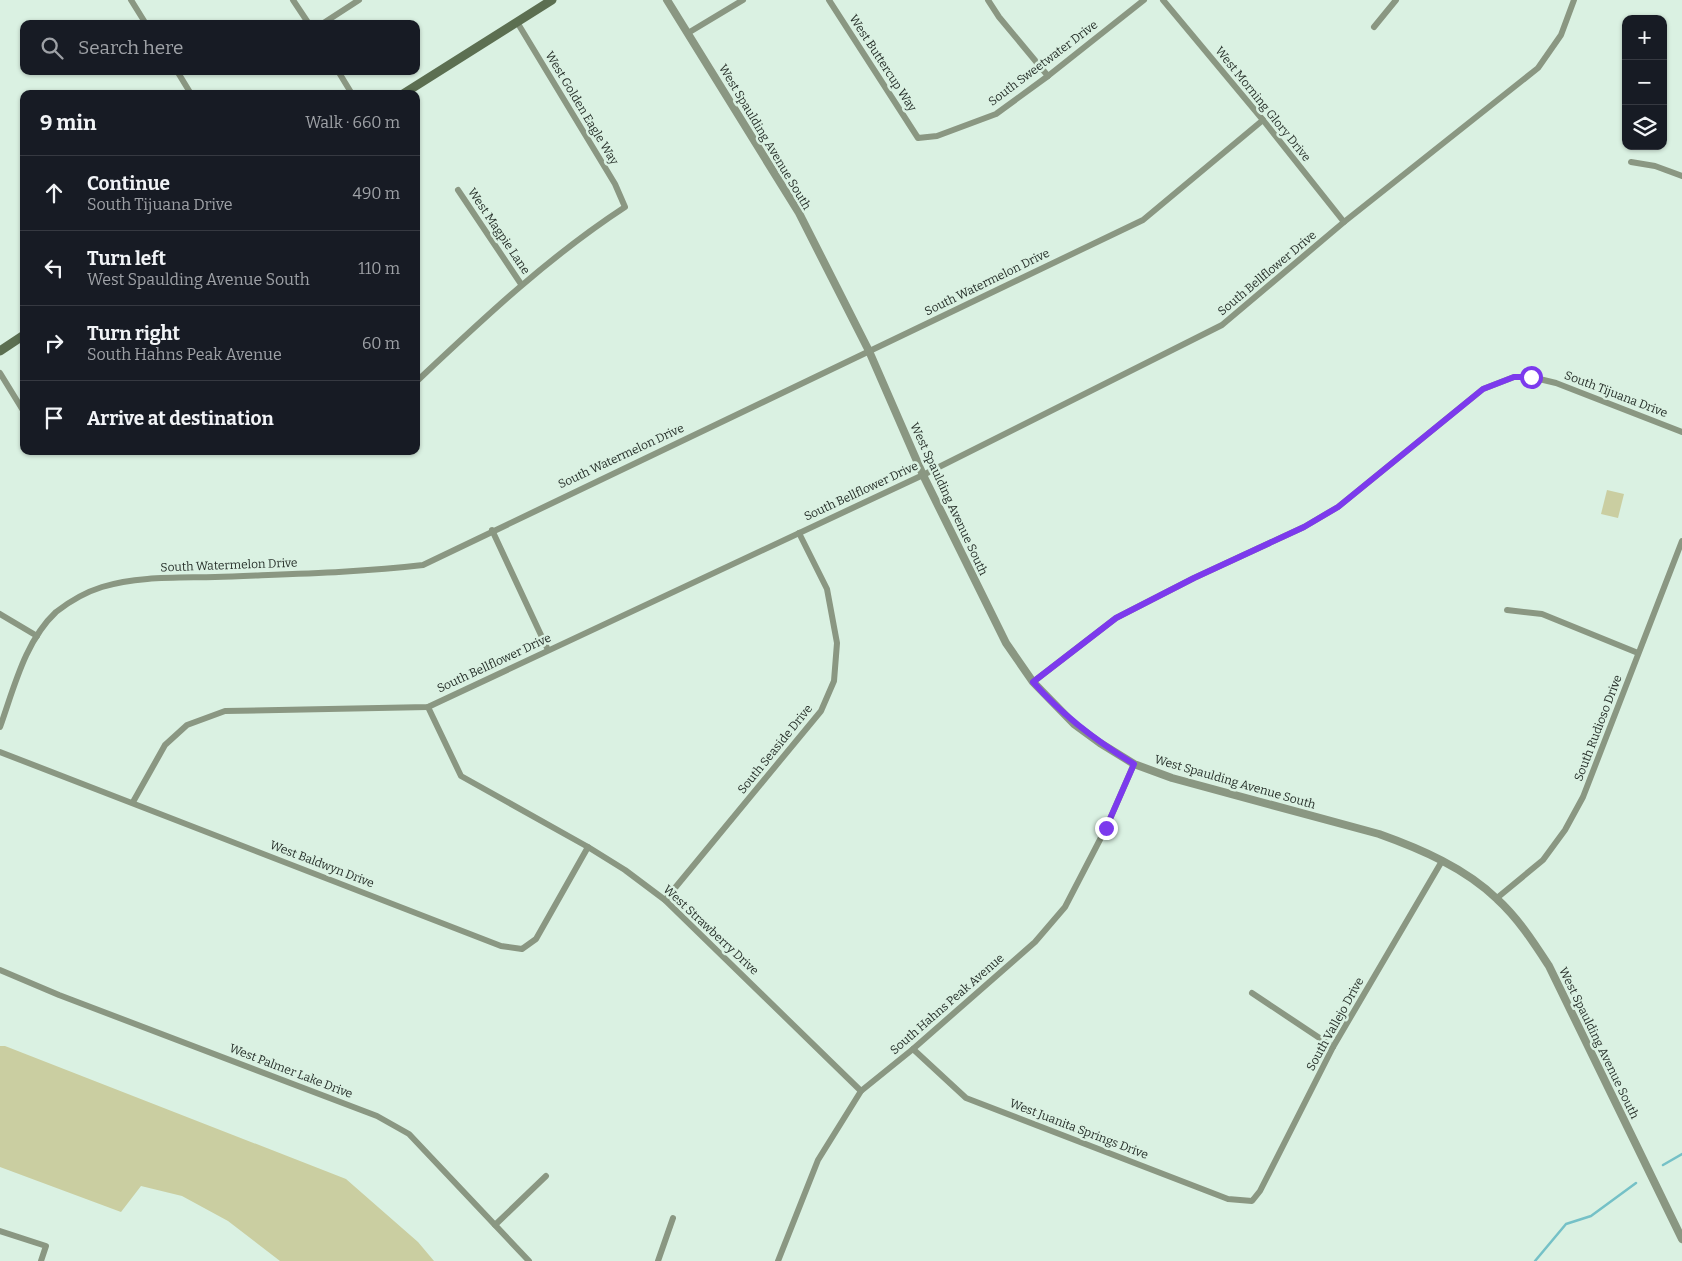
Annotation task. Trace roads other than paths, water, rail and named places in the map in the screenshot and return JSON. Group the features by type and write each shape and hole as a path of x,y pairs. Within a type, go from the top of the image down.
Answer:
{"main road":[{"path":"409,90 552,0"},
{"path":"0,350 20,338"}],"street":[{"path":"131,0 144,20"},
{"path":"294,0 306,20"},
{"path":"328,20 359,0"},
{"name":"West Spaulding Avenue South","path":"667,0 799,213 869,351 923,475 1006,643 1033,682 1074,724 1134,764 1172,778 1379,834 1412,846 1442,861 1497,898 1530,936 1549,966 1682,1240"},
{"path":"688,33 743,0"},
{"name":"West Buttercup Way","path":"829,0 918,138"},
{"path":"988,0 999,17 1048,76"},
{"name":"South Sweetwater Drive","path":"918,138 937,136 996,114 1048,76 1144,0"},
{"name":"West Morning Glory Drive","path":"1164,0 1344,222"},
{"path":"1374,27 1396,0"},
{"name":"South Bellflower Drive","path":"133,802 165,745 187,725 225,711 428,707 923,475 1222,325 1344,222 1538,68 1561,35 1574,0"},
{"name":"West Golden Eagle Way","path":"518,22 615,184 624,207 598,224 521,284"},
{"path":"179,75 189,90"},
{"path":"340,75 350,90"},
{"name":"South Watermelon Drive","path":"0,727 25,660 37,636 56,613 69,602 84,594 121,583 141,580 379,570 423,565 492,530 1143,220 1263,120"},
{"path":"1631,162 1655,166 1682,176"},
{"name":"West Magpie Lane","path":"458,190 521,284"},
{"path":"420,378 521,284"},
{"path":"0,372 20,405"},
{"name":"South Tijuana Drive","path":"1033,682 1116,618 1194,578 1304,527 1338,507 1483,389 1499,381 1514,377 1531,377 1556,383 1682,432"},
{"path":"492,530 548,650"},
{"name":"South Seaside Drive","path":"665,900 821,711 834,681 837,643 827,589 800,533"},
{"name":"South Rudioso Drive","path":"1497,898 1543,860 1565,830 1583,797 1682,541"},
{"path":"1507,610 1542,614 1638,653"},
{"path":"0,614 37,636"},
{"name":"West Strawberry Drive","path":"428,707 461,776 588,847 625,870 665,900 861,1091"},
{"name":"West Baldwyn Drive","path":"0,752 501,946 522,949 536,938 588,847"},
{"name":"South Hahns Peak Avenue","path":"778,1261 818,1160 861,1091 914,1049 1035,942 1065,907 1102,836 1134,764"},
{"name":"South Vallejo Drive","path":"1252,1201 1260,1191 1333,1047 1442,861"},
{"name":"West Palmer Lake Drive","path":"0,970 59,995 377,1116 409,1134 529,1261"},
{"path":"1252,993 1333,1047"},
{"name":"West Juanita Springs Drive","path":"914,1049 966,1098 1228,1198 1252,1201"},
{"path":"495,1225 546,1176"},
{"path":"658,1261 672,1218"},
{"path":"0,1231 46,1246 41,1261"}],"waterway":[{"path":"1663,1165 1682,1154"},
{"path":"1535,1261 1566,1224 1591,1216 1636,1183"}]}
